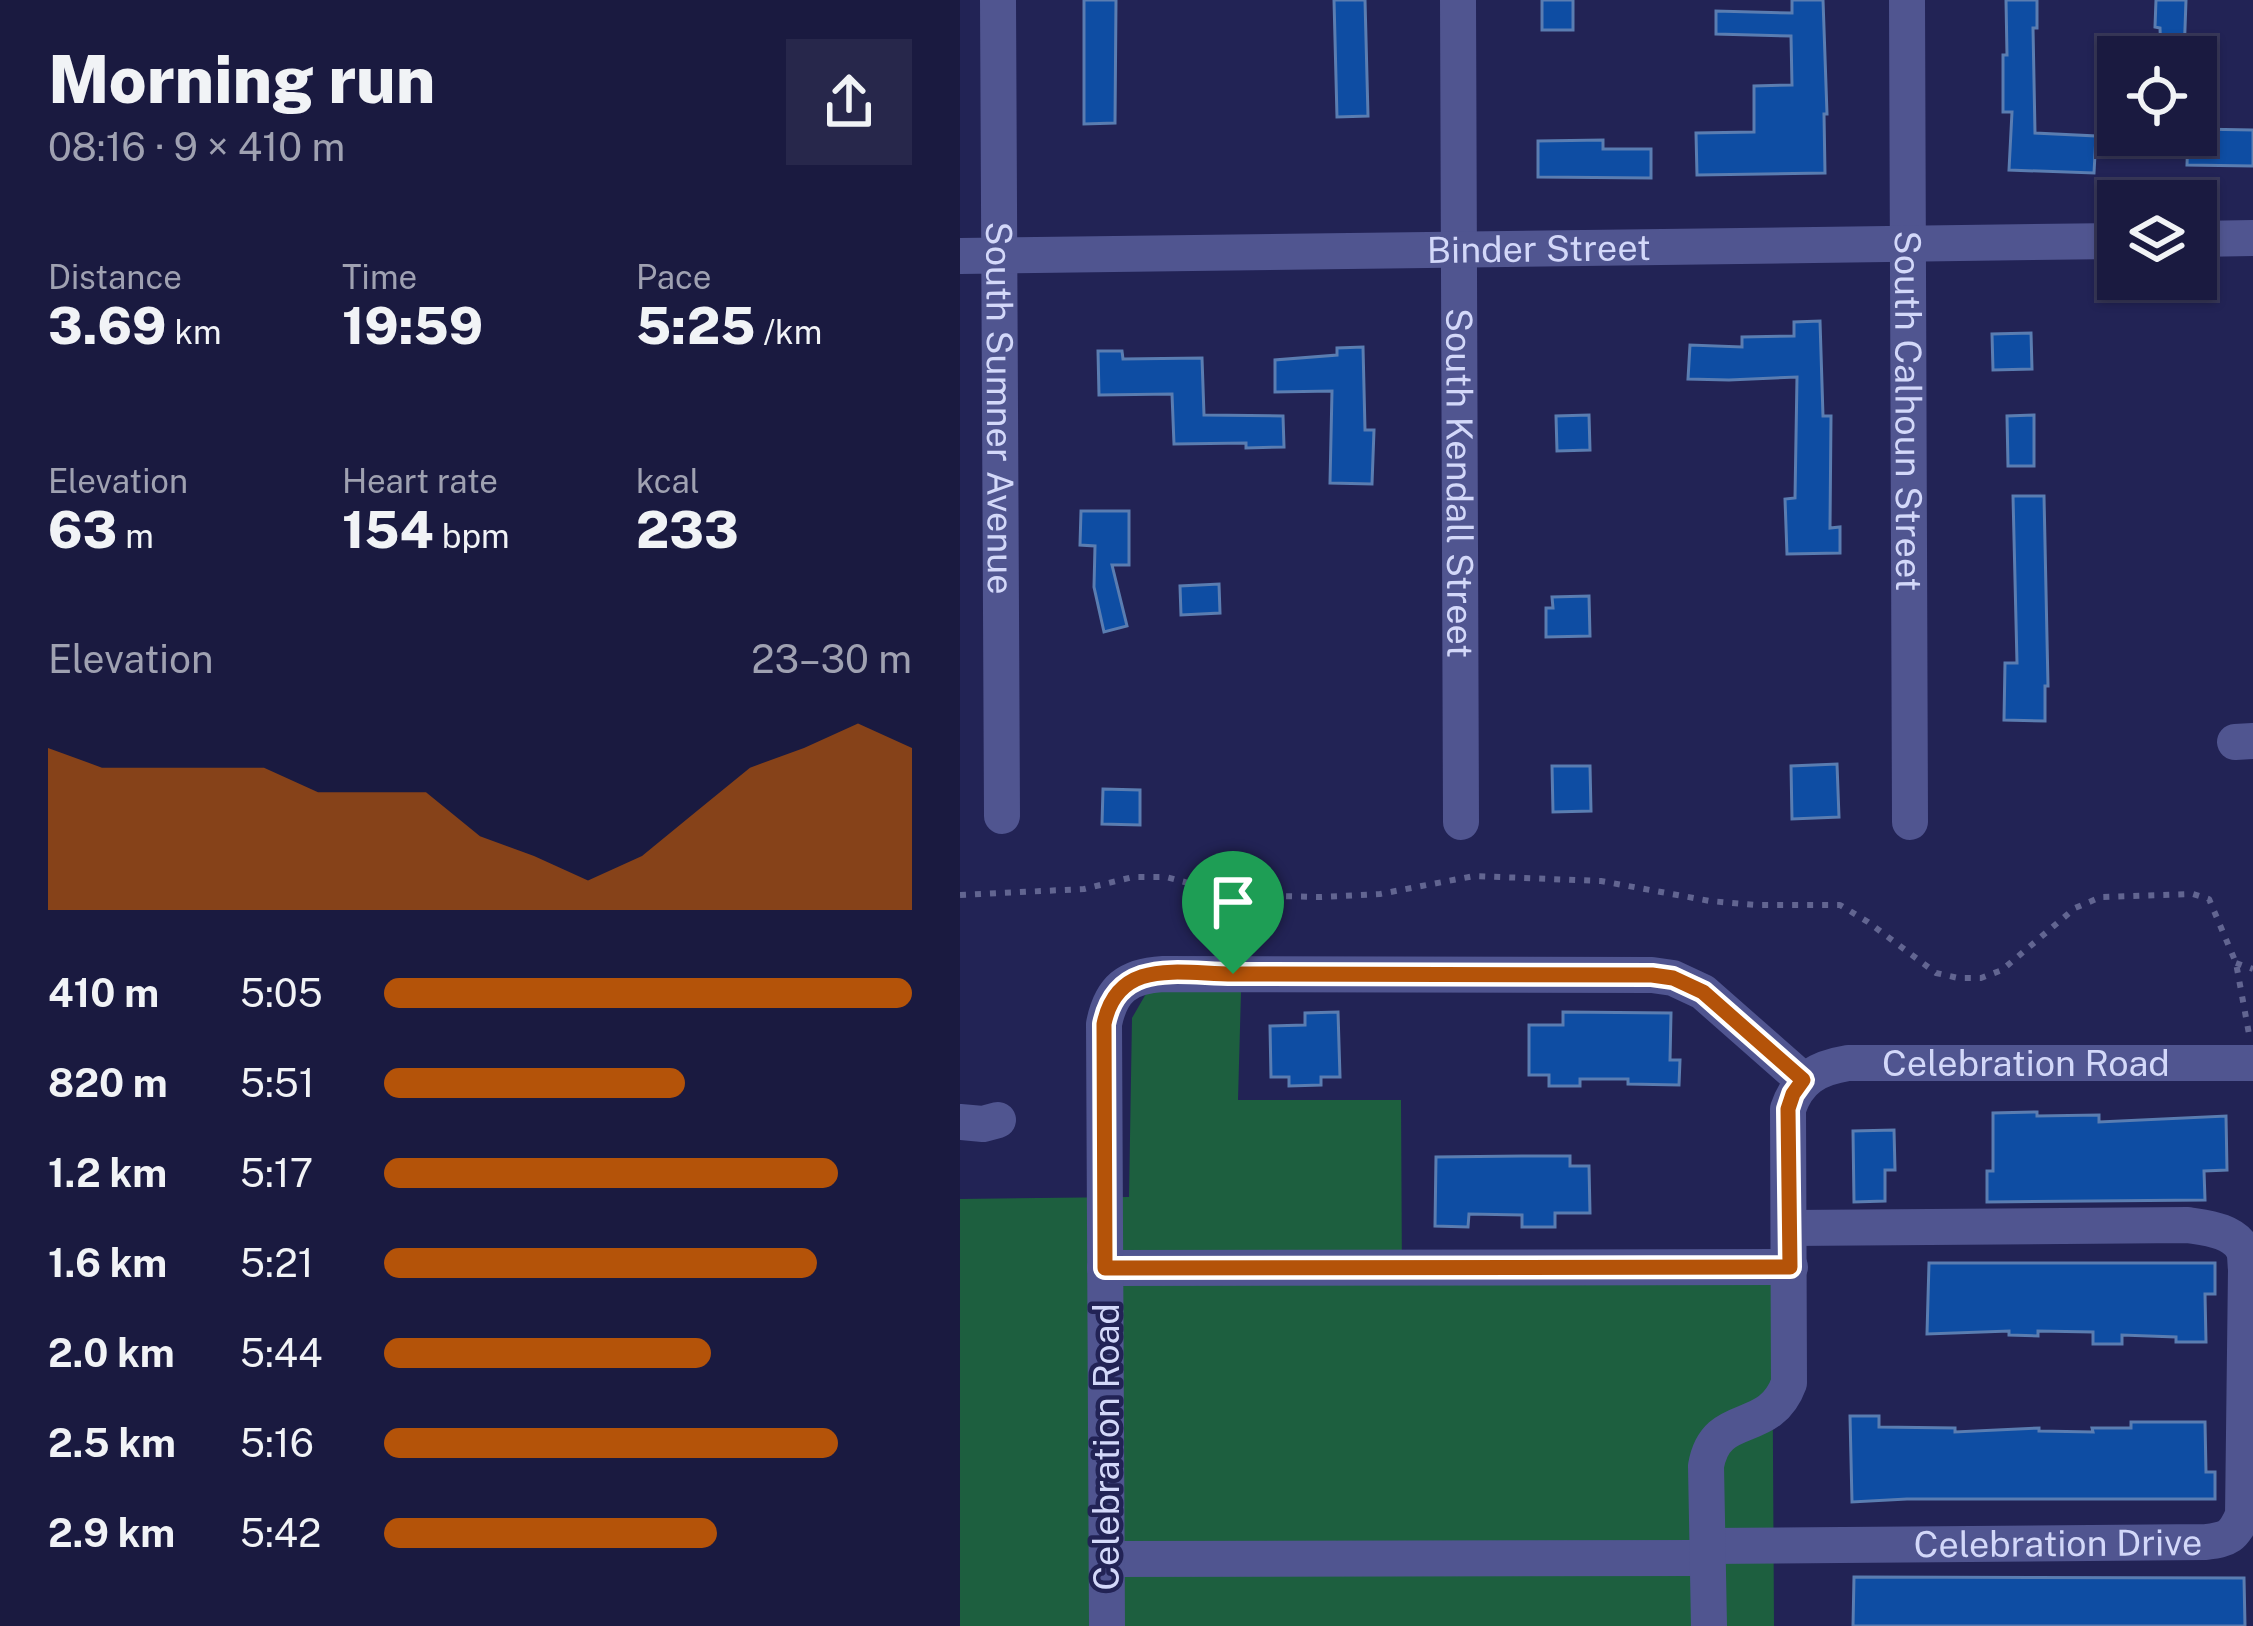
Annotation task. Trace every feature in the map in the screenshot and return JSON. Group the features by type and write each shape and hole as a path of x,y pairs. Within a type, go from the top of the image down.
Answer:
{"street":[{"name":"South Sumner Avenue","path":"998,0 1002,816"},
{"name":"South Kendall Street","path":"1458,0 1460,822"},
{"name":"South Calhoun Street","path":"1906,0 1910,822"},
{"path":"2217,239 2253,238"},
{"name":"Binder Street","path":"960,256 2097,241"},
{"name":"Celebration Road","path":"1107,1626 1104,1024 1108,1005 1128,982 1146,975 1233,974 1673,978 1703,992 1803,1080 1820,1070 1848,1064 2251,1051"},
{"path":"1709,1626 1709,1448 1736,1425 1772,1411 1789,1383 1788,1109 1803,1080"},
{"path":"960,1122 998,1120"},
{"name":"Celebration Drive","path":"1707,1552 2206,1542 2226,1539 2243,1515 2246,1269 2242,1249 2234,1239 2188,1226 1790,1228"},
{"path":"1105,1268 1790,1267"},
{"path":"1107,1558 1707,1552"}],"path":[{"path":"960,895 1084,889 1133,877 1166,877 1233,896 1321,897 1380,894 1474,876 1601,881 1710,902 1840,904 1936,973 1981,978 2002,970 2075,908 2101,898 2193,894 2209,899 2236,963 2251,1051"},
{"path":"1233,896 1233,974"},
{"path":"2236,963 2253,969"}],"green space":[{"path":"1147,992 1241,992 1238,1100 1401,1100 1402,1283 1772,1281 1774,1626 960,1626 960,1199 1129,1197 1132,1018"}],"building":[{"path":"1084,0 1116,0 1115,123 1084,124"},
{"path":"1334,0 1365,0 1368,116 1337,117"},
{"path":"1542,0 1573,0 1573,30 1542,30"},
{"path":"1792,0 1823,0 1825,173 1697,175 1696,133 1754,132 1754,86 1792,85 1791,36 1716,34 1716,11 1792,13"},
{"path":"2006,0 2037,0 2035,133 2096,136 2094,173 2009,170 2012,112 2003,112"},
{"path":"2156,0 2186,0 2185,36 2160,36 2160,28 2155,27"},
{"path":"2217,129 2253,130 2253,166 2187,165 2187,156 2217,156"},
{"path":"1603,140 1603,149 1651,149 1651,178 1538,177 1538,141"},
{"path":"1820,321 1823,416 1831,416 1830,528 1840,527 1840,553 1787,554 1785,499 1795,498 1797,377 1688,379 1690,345 1742,347 1742,337 1794,336 1794,322"},
{"path":"2031,333 2032,369 1993,370 1992,334"},
{"path":"1363,347 1365,430 1374,430 1372,484 1330,483 1332,391 1275,392 1275,360 1337,355 1337,348"},
{"path":"1098,351 1122,351 1123,359 1202,358 1204,415 1283,416 1284,447 1174,444 1172,394 1099,395"},
{"path":"1589,415 1590,450 1557,451 1556,416"},
{"path":"2034,415 2034,466 2008,466 2007,416"},
{"path":"2013,496 2044,496 2045,721 2004,720 2005,663 2017,663"},
{"path":"1081,511 1129,511 1129,565 1112,565 1127,626 1104,632 1094,587 1095,546 1080,545"},
{"path":"1219,584 1220,613 1181,615 1180,586"},
{"path":"1589,596 1590,636 1546,637 1546,608 1553,608 1552,597"},
{"path":"1837,764 1839,817 1792,819 1791,766"},
{"path":"1552,766 1590,766 1591,811 1553,812"},
{"path":"1103,789 1140,790 1140,825 1102,824"},
{"path":"1338,1012 1340,1077 1321,1077 1321,1085 1289,1086 1289,1077 1271,1077 1270,1026 1305,1025 1305,1013"},
{"path":"1563,1012 1671,1013 1670,1060 1680,1060 1679,1085 1580,1079 1580,1086 1549,1086 1549,1075 1529,1075 1529,1025 1563,1025"},
{"path":"2037,1112 2037,1116 2099,1115 2099,1122 2226,1116 2227,1170 2204,1171 2205,1200 1987,1202 1987,1171 1993,1171 1993,1113"},
{"path":"1894,1130 1895,1170 1885,1170 1885,1201 1854,1202 1853,1131"},
{"path":"1570,1156 1570,1166 1589,1166 1590,1213 1555,1213 1555,1227 1522,1227 1522,1215 1469,1214 1468,1227 1435,1226 1436,1157"},
{"path":"1929,1263 2215,1263 2215,1294 2205,1294 2206,1342 2122,1335 2122,1344 2093,1344 2093,1332 1927,1334"},
{"path":"1850,1416 1879,1416 1879,1427 1955,1428 1955,1432 2039,1428 2093,1432 2092,1428 2131,1428 2131,1422 2205,1422 2206,1472 2215,1472 2215,1499 1852,1502"},
{"path":"1854,1577 2244,1578 2245,1626 1853,1626"}],"route":[{"path":"1233,974 1652,975 1687,983 1803,1080 1788,1109 1790,1267 1105,1268 1104,1024 1108,1005 1128,982 1146,975 1233,974"}]}
